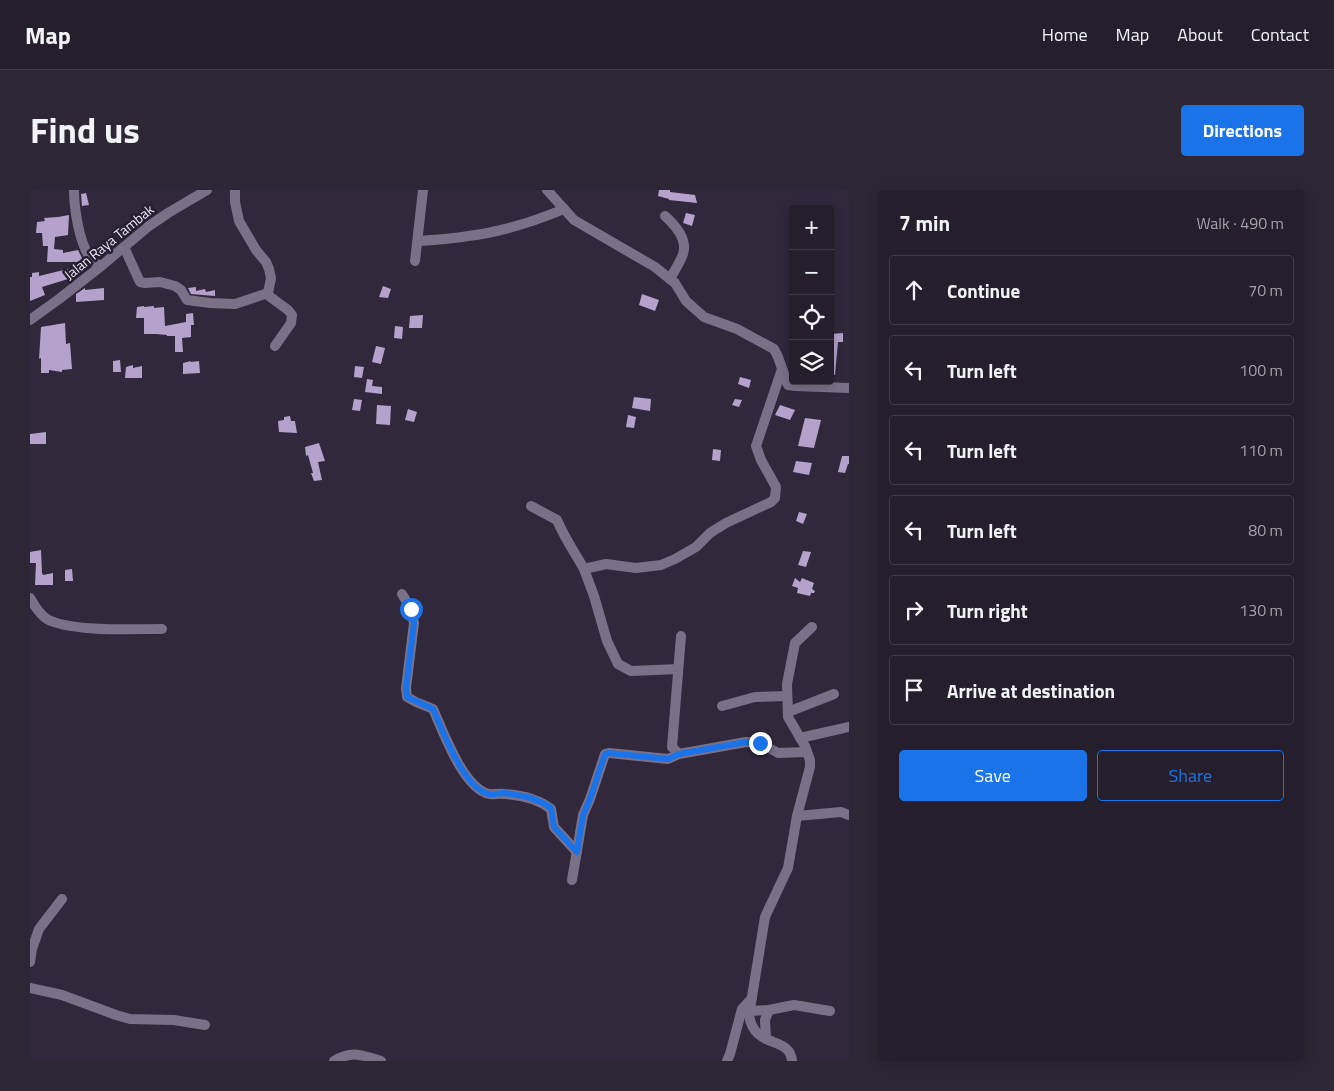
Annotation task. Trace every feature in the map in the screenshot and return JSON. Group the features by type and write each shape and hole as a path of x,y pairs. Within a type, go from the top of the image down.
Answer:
{"street":[{"path":"74,190 74,201 81,236 89,257 100,267"},
{"name":"Jalan Raya Tambak","path":"30,320 168,213 207,190"},
{"path":"235,190 235,202 239,221 269,269 271,278 268,293 272,299 288,310 292,316 291,323 275,346"},
{"path":"415,261 422,190"},
{"path":"547,190 574,220 655,267 670,279 686,301 704,316 737,329 774,349 786,383 789,385 849,388"},
{"path":"418,241 467,237 498,231 538,220 564,210"},
{"path":"665,216 675,225 681,234 684,244 683,253 670,279"},
{"path":"124,247 140,282 160,282 176,286 187,300 235,304 268,293"},
{"path":"584,569 606,564 636,568 661,565 696,547 710,533 775,498 776,487 761,460 756,446 782,369"},
{"path":"531,506 557,520 560,530 572,547 584,569 607,640 618,664 630,671 678,669"},
{"path":"402,594 411,609 414,623 406,688 407,697 433,709 458,764 477,787 489,794 502,793 525,796 544,803 551,808 554,827 577,852"},
{"path":"30,598 45,618 63,625 162,629"},
{"path":"792,1061 792,1057 780,1044 761,1038 756,1033 750,1020 750,1011 765,917 788,868 810,768 807,752 788,717 787,684 795,643 812,628"},
{"path":"679,754 672,747 681,636"},
{"path":"788,712 834,694"},
{"path":"722,706 754,697 787,696"},
{"path":"800,738 849,727"},
{"path":"572,880 583,815 605,754 668,759 679,754 746,742 760,743 778,753 807,752"},
{"path":"798,816 841,812 849,816"},
{"path":"30,962 39,928 62,899"},
{"path":"30,988 62,995 130,1019 174,1020 205,1025"},
{"path":"727,1061 742,1009 752,998"},
{"path":"750,1011 769,1010 794,1005 830,1011"},
{"path":"766,1040 765,1020 769,1010"},
{"path":"334,1061 341,1056 350,1054 360,1054 381,1061"}],"building":[{"path":"659,190 670,190 670,192 695,195 697,203 669,200 658,196"},
{"path":"86,193 89,205 82,206 81,194"},
{"path":"686,213 695,215 692,226 683,223"},
{"path":"69,215 68,235 55,237 54,249 63,250 63,253 78,250 82,262 47,262 48,246 43,246 42,233 36,233 37,222 45,221 44,218"},
{"path":"76,267 76,276 67,277 68,279 42,287 45,295 30,301 30,277 32,277 32,273 39,272 39,276"},
{"path":"383,286 391,289 388,298 379,297"},
{"path":"196,287 196,291 205,289 206,292 215,290 215,296 191,294 188,288"},
{"path":"85,288 85,290 104,288 104,300 76,302 76,294"},
{"path":"642,294 659,300 655,311 639,305"},
{"path":"137,307 164,307 165,326 186,322 186,314 193,313 194,325 191,325 191,337 182,338 183,352 175,352 175,336 144,334 144,318 136,318"},
{"path":"423,315 422,328 409,328 410,316"},
{"path":"65,323 66,344 70,343 72,369 62,370 62,372 49,370 49,373 41,373 41,358 39,359 41,327"},
{"path":"395,326 403,327 402,339 394,338"},
{"path":"843,333 843,342 838,342 835,375 834,375 834,334"},
{"path":"376,346 385,348 381,364 372,362"},
{"path":"120,360 121,372 113,372 113,361"},
{"path":"199,361 200,373 183,374 183,363"},
{"path":"133,365 133,368 142,366 142,378 125,378 126,367"},
{"path":"355,366 364,367 362,378 354,377"},
{"path":"740,377 751,380 749,388 738,384"},
{"path":"367,379 373,380 372,386 382,387 382,394 365,392"},
{"path":"634,397 651,399 650,411 632,408"},
{"path":"354,399 362,400 360,411 352,410"},
{"path":"735,399 742,400 739,407 732,405"},
{"path":"377,405 391,406 390,425 376,424"},
{"path":"780,405 795,410 790,420 775,415"},
{"path":"408,409 417,412 414,422 405,420"},
{"path":"628,415 636,417 634,428 626,427"},
{"path":"290,416 291,421 295,421 297,433 279,432 278,421"},
{"path":"805,418 821,420 814,448 798,446"},
{"path":"46,432 46,444 30,444 30,434"},
{"path":"319,443 325,461 318,462 322,480 314,481 305,447"},
{"path":"713,449 721,450 720,461 712,460"},
{"path":"842,456 849,456 849,464 845,473 838,472"},
{"path":"796,461 812,463 809,475 793,472"},
{"path":"799,512 807,514 803,524 796,521"},
{"path":"41,550 42,573 43,575 53,573 53,585 35,585 36,563 30,563 30,552"},
{"path":"803,551 811,552 806,567 798,565"},
{"path":"72,569 73,581 65,581 65,570"},
{"path":"795,578 800,582 802,578 814,583 812,589 815,591 814,593 811,593 810,596 797,593 798,588 792,586"}],"route":[{"path":"411,609 414,623 406,688 407,697 433,709 458,764 477,787 489,794 502,793 525,796 544,803 551,808 554,827 577,852 583,815 602,768 605,754 668,759 679,754 746,742 760,743"}]}
